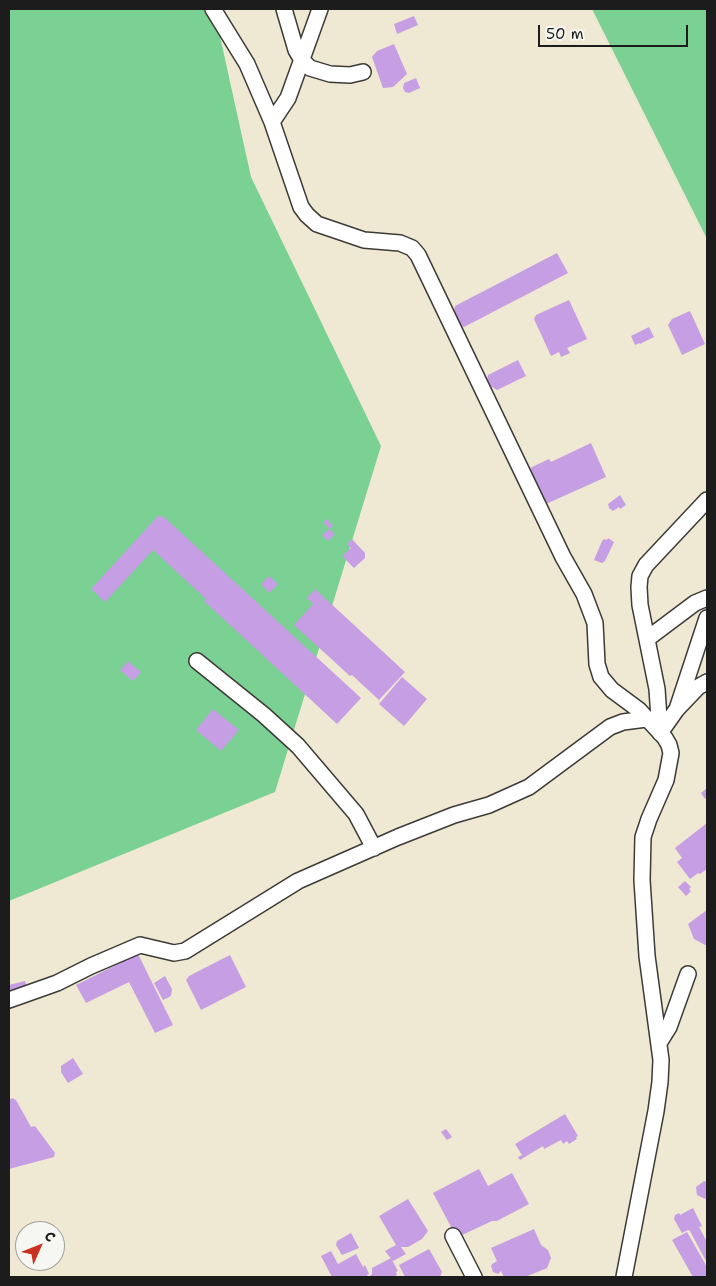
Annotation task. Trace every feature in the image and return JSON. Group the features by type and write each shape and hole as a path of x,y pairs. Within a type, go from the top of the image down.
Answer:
{"street":[{"path":"214,9 247,64 272,122 301,207 307,215 317,224 364,240 400,243 412,248 418,255 563,557 584,594 595,623 597,664 601,677 612,690 639,710 669,745 671,753 666,780 643,837 642,872 648,956 661,1060 656,1111 624,1277"},
{"path":"284,9 296,50 310,68 330,74 350,75 363,72"},
{"path":"272,122 288,98 320,9"},
{"path":"660,733 657,689 640,605 640,576 646,565 707,500"},
{"path":"647,639 695,603 707,598"},
{"path":"677,709 707,618"},
{"path":"197,661 264,714 298,746 356,814 374,848"},
{"path":"660,733 677,709 698,687 707,682"},
{"path":"9,1000 57,983 140,945 174,953 185,951 298,881 454,815 490,805 528,787 610,727 623,722 646,718"},
{"path":"659,1044 669,1027 688,974"},
{"path":"453,1236 474,1277"}],"green space":[{"path":"9,9 214,9 251,177 381,446 275,792 9,901"},
{"path":"592,9 707,9 707,239"}],"building":[{"path":"414,16 418,25 397,34 394,24"},
{"path":"394,44 407,74 393,87 383,88 372,57 377,51"},
{"path":"416,78 420,88 409,93 405,92 403,88 404,83"},
{"path":"557,253 568,273 464,327 459,325 454,311 455,306"},
{"path":"569,300 587,339 567,348 570,353 561,357 559,352 551,356 534,319 536,315"},
{"path":"690,311 705,344 682,355 668,325 672,319"},
{"path":"649,327 654,337 635,345 631,336"},
{"path":"518,360 526,376 497,390 487,384 488,375"},
{"path":"591,443 606,477 546,504 530,468 549,459 551,462"},
{"path":"620,495 626,505 613,511 609,508 608,504"},
{"path":"158,516 164,517 361,698 337,724 204,601 206,599 153,550 105,602 91,589"},
{"path":"327,519 333,526 330,529 323,522"},
{"path":"329,529 335,534 328,541 322,535"},
{"path":"608,538 614,542 605,561 602,563 594,560 602,541"},
{"path":"352,539 365,553 365,558 354,568 343,557 351,548 347,544"},
{"path":"269,576 278,584 269,593 261,584"},
{"path":"315,589 405,672 379,700 294,625 313,604 307,598"},
{"path":"128,661 141,672 133,681 120,670"},
{"path":"402,677 427,699 404,726 379,704"},
{"path":"213,709 239,730 221,751 196,730"},
{"path":"707,788 707,797 705,799 701,793"},
{"path":"707,823 707,869 690,879 677,862 682,858 675,848"},
{"path":"685,881 691,887 689,889 691,891 686,896 678,887"},
{"path":"707,910 707,946 694,939 688,924"},
{"path":"138,954 173,1025 155,1033 129,982 86,1003 76,985"},
{"path":"230,955 246,987 201,1010 186,980 189,976"},
{"path":"165,976 172,989 171,996 163,1000 154,983"},
{"path":"25,981 28,990 9,996 9,985"},
{"path":"73,1058 83,1074 68,1083 61,1072 61,1066"},
{"path":"12,1098 16,1100 31,1127 35,1126 55,1153 54,1157 9,1169 9,1100"},
{"path":"565,1114 578,1136 576,1137 577,1139 569,1144 567,1141 563,1144 561,1140 544,1149 543,1146 520,1160 518,1157 522,1155 515,1144"},
{"path":"446,1129 452,1137 447,1140 441,1132"},
{"path":"479,1169 488,1186 512,1173 529,1204 497,1221 492,1221 460,1236 456,1236 433,1193"},
{"path":"704,1181 707,1182 707,1197 705,1199 697,1195 696,1187"},
{"path":"408,1199 428,1231 422,1239 408,1247 401,1247 406,1254 393,1261 385,1251 396,1245 379,1216"},
{"path":"693,1208 702,1226 699,1227 707,1242 707,1263 690,1231 682,1233 674,1219 675,1215 679,1213 680,1215"},
{"path":"534,1229 541,1245 548,1250 551,1258 547,1268 525,1277 504,1277 501,1271 498,1274 493,1272 491,1266 497,1261 491,1248"},
{"path":"687,1232 707,1267 707,1277 693,1277 672,1240"},
{"path":"351,1233 359,1248 342,1255 336,1245 337,1241"},
{"path":"429,1249 442,1272 440,1277 405,1277 399,1265"},
{"path":"331,1251 338,1264 356,1254 363,1267 365,1265 369,1274 367,1275 368,1277 332,1277 321,1256"},
{"path":"391,1258 398,1271 396,1272 397,1275 393,1277 369,1277 372,1274 372,1268"}]}
